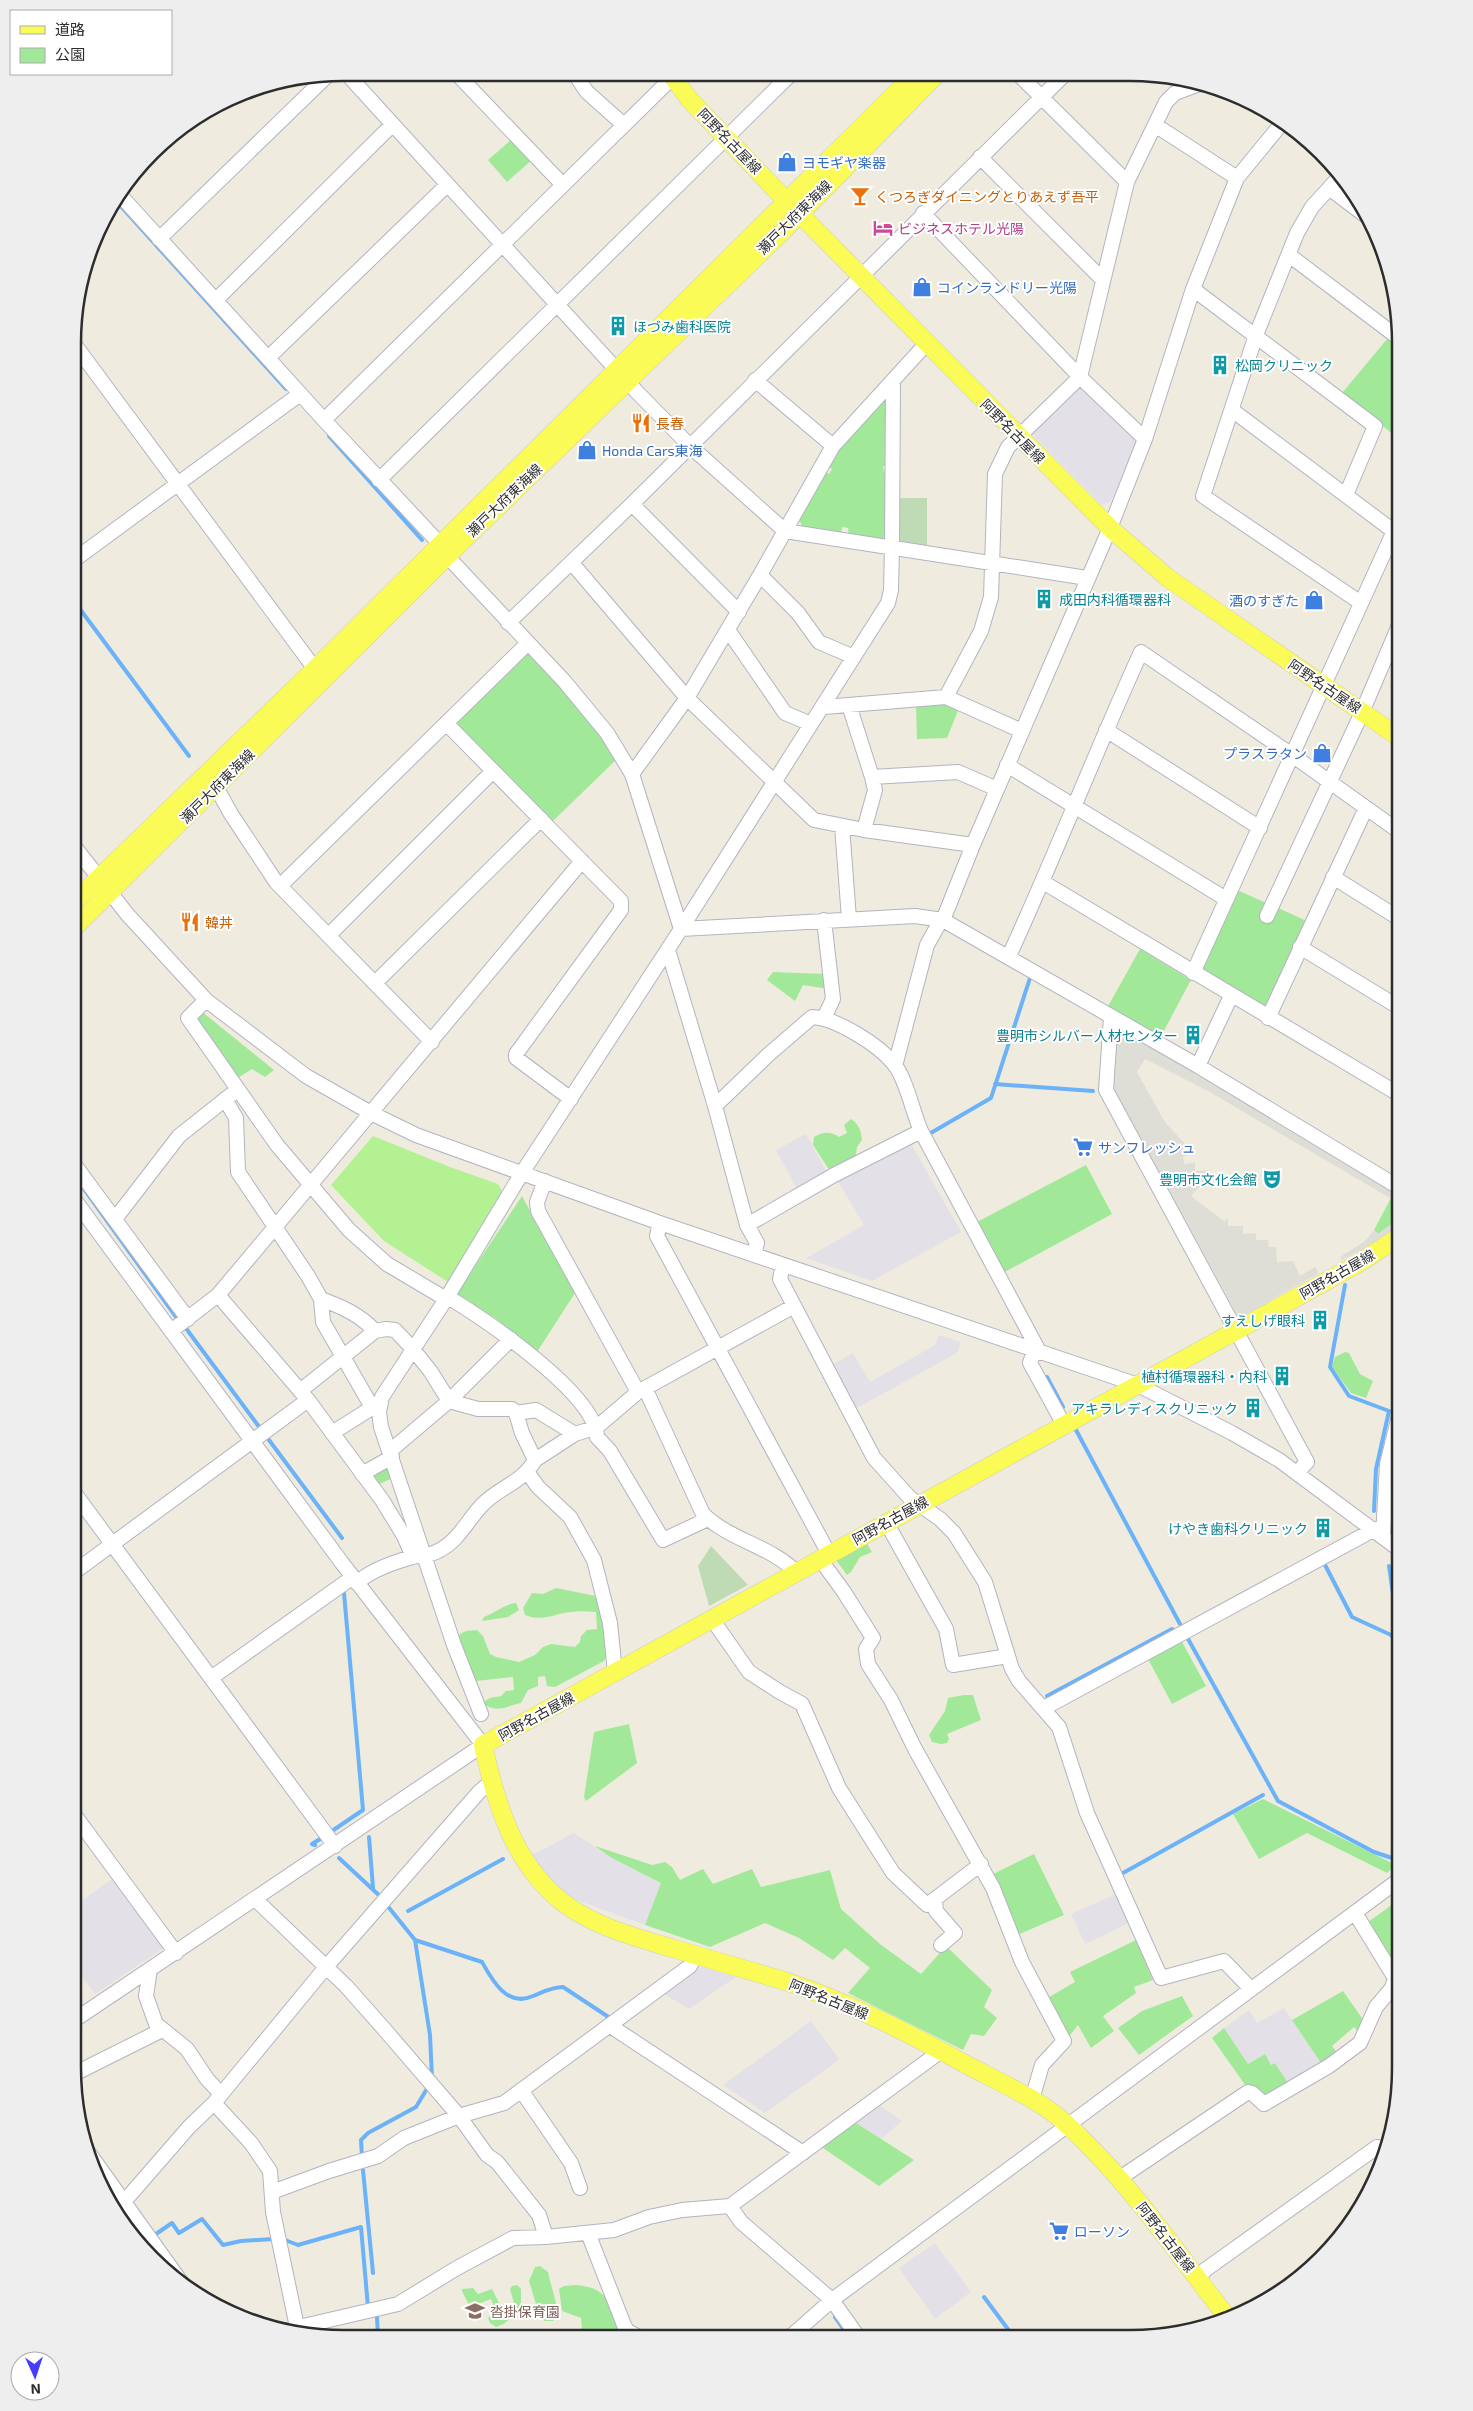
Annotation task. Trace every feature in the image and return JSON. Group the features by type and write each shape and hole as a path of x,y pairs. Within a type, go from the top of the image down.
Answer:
{"main road":[{"name":"阿野名古屋線","path":"677,81 689,99 726,138 1110,528 1168,578 1392,732"},
{"name":"瀬戸大府東海線","path":"793,207 909,81"},
{"name":"瀬戸大府東海線","path":"81,895 314,669 443,550 793,207 929,81"},
{"name":"瀬戸大府東海線","path":"81,921 216,787 443,550"},
{"name":"阿野名古屋線","path":"1224,2312 1120,2178 1069,2126 1032,2099 941,2051 834,2000 786,1982 606,1927 562,1901 542,1883 526,1863 510,1835 492,1781 483,1745 1361,1262 1392,1241"}],"street":[{"path":"354,81 622,376 690,446 785,531 1087,578"},
{"path":"464,81 563,185"},
{"path":"579,81 587,92 624,125"},
{"path":"324,420 667,81"},
{"path":"379,480 784,81"},
{"path":"1025,81 1127,182"},
{"path":"508,623 632,504 860,275 1058,81"},
{"path":"159,239 320,82"},
{"path":"946,697 981,631 991,597 995,474 1008,447 1080,377 1127,182 1166,102 1174,93 1189,88"},
{"path":"216,300 392,125"},
{"path":"1155,126 1237,178"},
{"path":"896,1066 927,945 942,920 1110,528 1145,439 1193,289 1237,178 1278,127"},
{"path":"980,157 1103,280"},
{"path":"1335,181 1312,207 1297,232 1256,335 1203,496 1361,603"},
{"path":"269,357 447,185"},
{"path":"1329,188 1353,207"},
{"path":"124,199 269,357 300,394 508,623 565,682 607,733 632,774 681,929"},
{"path":"923,213 1080,377 1145,439"},
{"path":"1289,255 1391,332"},
{"path":"1193,289 1375,426 1346,495"},
{"path":"632,774 687,698 739,612 833,446 927,343"},
{"path":"81,353 314,669"},
{"path":"755,380 833,446"},
{"path":"481,1714 418,1556 391,1454 381,1427 379,1406 382,1397 412,1348 447,1298 522,1173 668,950 774,781 824,707 888,603 892,547 893,380"},
{"path":"81,555 178,486 300,394"},
{"path":"1232,410 1392,529"},
{"path":"632,504 739,612"},
{"path":"1193,973 1361,603 1392,543"},
{"path":"571,562 687,698 814,820 864,830 973,845"},
{"path":"760,575 798,612 820,642 854,657"},
{"path":"728,630 785,713 811,724"},
{"path":"1366,703 1392,642"},
{"path":"280,886 528,644"},
{"path":"1009,956 1043,882 1106,730 1142,652 1392,826"},
{"path":"824,707 946,697 1022,731"},
{"path":"849,706 872,777 874,790 864,830"},
{"path":"1267,916 1359,719"},
{"path":"446,723 621,901 621,910 516,1054 516,1058 571,1099"},
{"path":"1106,730 1260,828"},
{"path":"1007,765 1074,808 1226,899"},
{"path":"329,935 493,771"},
{"path":"872,777 958,772 997,789"},
{"path":"216,787 230,814 280,886 376,982 432,1042"},
{"path":"1268,1018 1332,877 1366,808"},
{"path":"376,982 541,819"},
{"path":"842,826 849,919"},
{"path":"81,855 146,935 206,1000 306,1076 371,1113 416,1135 660,1223 1138,1385 1232,1433 1297,1473 1392,1544"},
{"path":"171,1331 218,1296 582,862"},
{"path":"1332,877 1392,914"},
{"path":"1043,882 1231,996 1392,1090"},
{"path":"681,929 914,916 942,920 1009,956 1198,1066 1392,1183"},
{"path":"824,920 833,998 824,1018"},
{"path":"1300,947 1392,1003"},
{"path":"668,950 715,1106 747,1225 758,1243 754,1255"},
{"path":"1198,1066 1231,996"},
{"path":"206,1000 188,1018 277,1145 349,1230 387,1264 447,1298 511,1339 571,1391 597,1427 597,1437 610,1452 663,1540 708,1520"},
{"path":"715,1106 768,1055 812,1017 824,1018 858,1034 896,1066 908,1092 921,1132 1037,1352"},
{"path":"1112,1017 1106,1090 1307,1462 1297,1473"},
{"path":"115,1219 179,1136 238,1089"},
{"path":"225,1099 236,1118 238,1172 308,1276 321,1299 323,1322 369,1402 379,1406"},
{"path":"747,1225 834,1175 921,1132"},
{"path":"81,1173 188,1319"},
{"path":"545,1181 537,1202 538,1211 641,1390 702,1514 733,1536 781,1558 796,1572"},
{"path":"81,1209 355,1580 483,1745 81,2015"},
{"path":"660,1223 657,1236 718,1349 824,1557 873,1638 866,1649 868,1664 891,1700 915,1749 981,1864 993,1888 1022,1962 1064,2041 1042,2064 1032,2099"},
{"path":"784,1265 780,1279 874,1458 918,1505 940,1519 954,1533 985,1582 1012,1669 1019,1681 1059,1727 1087,1813 1161,1978 1224,1961 1250,1990"},
{"path":"218,1296 304,1396 382,1500 418,1556"},
{"path":"321,1299 347,1309 364,1320 375,1331"},
{"path":"212,1678 355,1580 418,1556 439,1551 455,1539 482,1505 528,1473 535,1460 575,1434 597,1427 641,1390 794,1306"},
{"path":"81,1567 253,1440 304,1396 342,1356 375,1331 395,1330 412,1348 449,1401 478,1409 512,1409 516,1413 522,1433 535,1460"},
{"path":"362,1474 391,1454 449,1401 511,1339"},
{"path":"1037,1352 1030,1363 1064,1425"},
{"path":"332,1433 370,1409 379,1406"},
{"path":"516,1413 536,1410 575,1434"},
{"path":"1379,1533 1387,1464 1392,1444"},
{"path":"528,1473 538,1487 570,1516 594,1560 610,1623 615,1672"},
{"path":"81,1502 334,1846"},
{"path":"886,1522 946,1629 953,1665 1008,1656"},
{"path":"1044,1708 1379,1533"},
{"path":"712,1619 749,1672 802,1704 839,1788 893,1873 927,1905 981,1864"},
{"path":"121,2207 189,2127 218,2098 326,1967 479,1792 492,1781"},
{"path":"81,1824 176,1953"},
{"path":"798,2330 832,2300 1392,1885"},
{"path":"255,1899 346,1986 430,2083 487,2155 497,2162 539,2215 546,2237"},
{"path":"935,1900 936,1911 955,1933 940,1945"},
{"path":"1355,1913 1392,1973"},
{"path":"272,2192 329,2171 378,2156 404,2138 458,2116 504,2103 690,1966 696,1955"},
{"path":"150,1970 146,1996 156,2024 187,2049 218,2098 270,2171 275,2226 290,2325"},
{"path":"1120,2178 1248,2092 1252,2093 1264,2104 1329,2066 1360,2043 1376,2008 1392,1988"},
{"path":"609,2025 803,2153"},
{"path":"81,2070 162,2030"},
{"path":"301,2327 398,2304 457,2268 513,2238 546,2237 614,2230 649,2217 682,2210 730,2206 941,2051"},
{"path":"522,2090 571,2163 580,2188"},
{"path":"1199,2279 1205,2270 1378,2147 1379,2148"},
{"path":"730,2206 741,2222 832,2300 853,2330"},
{"path":"122,2208 156,2250"},
{"path":"588,2233 627,2330"}],"shaded area":[{"path":"1077,385 1084,385 1137,442 1110,503 1101,504 1032,434 1032,429"},
{"path":"1127,1033 1168,1055 1392,1189 1392,1199 1208,1091 1145,1059 1137,1072 1165,1122 1191,1148 1186,1156 1183,1156 1184,1164 1195,1163 1195,1171 1207,1170 1203,1183 1191,1196 1224,1221 1228,1218 1228,1226 1243,1226 1243,1234 1256,1233 1256,1240 1268,1240 1269,1247 1276,1247 1277,1262 1293,1261 1300,1276 1315,1267 1319,1273 1239,1318 1113,1087 1113,1040 1118,1034"},
{"path":"806,1134 828,1174 798,1191 776,1150"},
{"path":"909,1140 961,1232 872,1281 806,1258 864,1225 837,1180"},
{"path":"1392,1224 1392,1231 1382,1239 1342,1260 1340,1257 1364,1242 1374,1230 1378,1234"},
{"path":"939,1335 961,1342 957,1353 855,1409 830,1366 853,1353 870,1382 935,1345"},
{"path":"574,1833 610,1857 662,1883 645,1925 574,1899 550,1881 530,1856"},
{"path":"116,1876 167,1946 95,1994 81,1976 81,1901"},
{"path":"1116,1894 1129,1923 1085,1944 1071,1914"},
{"path":"698,1966 736,1977 689,2009 661,1992"},
{"path":"1284,2008 1323,2066 1290,2086 1275,2063 1271,2065 1248,2064 1224,2028 1249,2010 1257,2023"},
{"path":"811,2021 839,2059 831,2066 765,2113 723,2085"},
{"path":"878,2104 902,2121 881,2139 853,2121"},
{"path":"935,2243 971,2292 935,2319 899,2268"}],"green space":[{"path":"512,139 532,160 507,182 488,160"},
{"path":"1388,338 1392,341 1392,434 1342,393"},
{"path":"883,401 890,404 888,466 883,466 884,472 888,472 887,536 880,540 849,535 848,528 842,527 841,534 803,528 798,517 824,471 829,474 832,469 826,466 836,451"},
{"path":"896,498 927,498 927,546 900,542 897,538"},
{"path":"532,653 566,690 605,738 615,761 553,821 548,822 456,729 456,723 525,654"},
{"path":"945,702 959,708 947,738 917,739 916,705"},
{"path":"1237,890 1307,921 1270,1006 1263,1006 1204,971 1203,965"},
{"path":"1140,949 1191,980 1160,1038 1107,1008"},
{"path":"773,972 826,974 829,989 803,985 795,1001 767,980"},
{"path":"201,1011 274,1070 265,1077 252,1069 236,1079 193,1019"},
{"path":"851,1119 859,1128 862,1140 857,1147 855,1160 832,1169 828,1168 813,1145 814,1137 826,1133 839,1137 847,1133 844,1125"},
{"path":"373,1136 498,1184 504,1194 448,1282 384,1241 331,1185"},
{"path":"1086,1165 1112,1214 1001,1274 973,1224"},
{"path":"522,1196 575,1293 537,1352 495,1318 456,1295"},
{"path":"1391,1198 1392,1224 1378,1234 1374,1230"},
{"path":"1345,1352 1349,1353 1360,1374 1373,1381 1366,1398 1351,1393 1332,1367 1335,1357"},
{"path":"389,1461 395,1477 375,1486 366,1474"},
{"path":"866,1542 872,1552 860,1557 847,1575 836,1560"},
{"path":"711,1546 748,1585 709,1606 698,1566"},
{"path":"556,1588 596,1596 602,1604 607,1654 604,1661 555,1687 547,1686 545,1676 538,1677 538,1686 528,1690 521,1703 499,1709 485,1705 485,1701 490,1698 501,1696 506,1691 514,1690 513,1677 476,1681 471,1678 458,1639 460,1634 466,1631 477,1630 483,1636 490,1654 519,1662 535,1655 543,1647 551,1644 575,1647 587,1630 597,1629 596,1612 572,1612 540,1618 525,1615 523,1608 532,1593 543,1594"},
{"path":"516,1603 519,1610 508,1617 482,1621 484,1617"},
{"path":"1181,1640 1206,1686 1172,1704 1147,1657"},
{"path":"973,1695 981,1720 947,1734 949,1739 947,1743 932,1742 929,1735 945,1711 948,1698"},
{"path":"629,1724 637,1763 586,1801 584,1797 594,1732"},
{"path":"1263,1799 1392,1863 1392,1869 1387,1873 1307,1833 1259,1859 1233,1814"},
{"path":"595,1846 652,1865 665,1862 672,1867 680,1880 703,1869 713,1884 752,1869 761,1887 830,1870 841,1909 880,1944 921,1974 946,1946 992,1990 984,2007 997,2018 984,2036 971,2034 963,2050 848,1993 870,1968 845,1948 833,1960 799,1938 765,1923 710,1947 645,1925 661,1883 610,1857"},
{"path":"1034,1854 1064,1915 1015,1936 991,1875"},
{"path":"1392,1905 1392,1961 1368,1922"},
{"path":"1136,1940 1153,1980 1134,1987 1136,1993 1103,2016 1114,2031 1091,2048 1078,2025 1067,2039 1044,2000 1075,1982 1070,1972"},
{"path":"1343,1991 1364,2021 1360,2034 1354,2027 1332,2046 1339,2055 1323,2066 1292,2020"},
{"path":"1182,1996 1193,2016 1139,2055 1118,2028 1142,2011"},
{"path":"1224,2028 1248,2064 1265,2054 1271,2065 1275,2063 1290,2086 1267,2101 1248,2089 1212,2038"},
{"path":"853,2121 914,2160 879,2186 820,2146"},
{"path":"540,2266 548,2272 556,2303 558,2314 553,2321 545,2321 540,2317 529,2281 535,2267"},
{"path":"517,2285 521,2289 521,2307 517,2309 509,2320 496,2327 490,2323 488,2318 496,2311 491,2299 470,2307 462,2291 462,2289 473,2288 478,2294 492,2289 503,2311 515,2307 510,2289 512,2286"},
{"path":"576,2285 597,2290 608,2301 618,2330 581,2330 581,2318 562,2311 559,2289 564,2286"}],"waterway":[{"path":"120,206 286,389"},
{"path":"329,436 422,540"},
{"path":"81,610 189,756"},
{"path":"929,1134 991,1098 1030,978"},
{"path":"995,1084 1093,1091"},
{"path":"81,1185 179,1321"},
{"path":"1345,1285 1330,1367 1349,1396 1389,1411 1376,1469 1374,1511"},
{"path":"185,1327 260,1428"},
{"path":"1047,1377 1063,1407"},
{"path":"1076,1430 1180,1624"},
{"path":"269,1440 342,1538"},
{"path":"1324,1563 1352,1617 1392,1636"},
{"path":"1389,1566 1392,1587"},
{"path":"332,1831 363,1810 344,1593"},
{"path":"1047,1696 1172,1629"},
{"path":"1187,1637 1278,1801 1374,1852 1392,1858"},
{"path":"1123,1873 1263,1795"},
{"path":"369,1837 373,1888"},
{"path":"315,1845 312,1844 320,1839"},
{"path":"339,1858 382,1898"},
{"path":"408,1911 503,1859"},
{"path":"386,1904 415,1940 430,2035 432,2078"},
{"path":"415,1940 482,1962 496,1984 508,1995 515,1998 524,1999 551,1989 563,1987 610,2018"},
{"path":"362,2157 361,2140 368,2133 416,2107 428,2087"},
{"path":"363,2170 373,2273"},
{"path":"156,2234 172,2223 179,2233 202,2219 223,2245 241,2241 274,2239"},
{"path":"285,2240 298,2245 361,2227 368,2307"},
{"path":"984,2297 1009,2330"},
{"path":"377,2317 378,2330"},
{"path":"835,2317 844,2330"}],"place":[{"name":"ヨモギヤ楽器","path":"787,162"},
{"name":"くつろぎダイニングとりあえず吾平","path":"860,196"},
{"name":"ビジネスホテル光陽","path":"883,228"},
{"name":"コインランドリー光陽","path":"922,287"},
{"name":"ほづみ歯科医院","path":"618,326"},
{"name":"松岡クリニック","path":"1220,365"},
{"name":"長春","path":"641,423"},
{"name":"Honda Cars東海","path":"587,450"},
{"name":"成田内科循環器科","path":"1044,599"},
{"name":"酒のすぎた","path":"1314,600"},
{"name":"プラスラタン","path":"1322,753"},
{"name":"韓丼","path":"190,922"},
{"name":"豊明市シルバー人材センター","path":"1193,1035"},
{"name":"サンフレッシュ","path":"1083,1147"},
{"name":"豊明市文化会館","path":"1272,1179"},
{"name":"すえしげ眼科","path":"1320,1320"},
{"name":"植村循環器科・内科","path":"1282,1376"},
{"name":"アキラレディスクリニック","path":"1253,1408"},
{"name":"けやき歯科クリニック","path":"1323,1528"},
{"name":"ローソン","path":"1059,2231"},
{"name":"沓掛保育園","path":"475,2311"}]}
